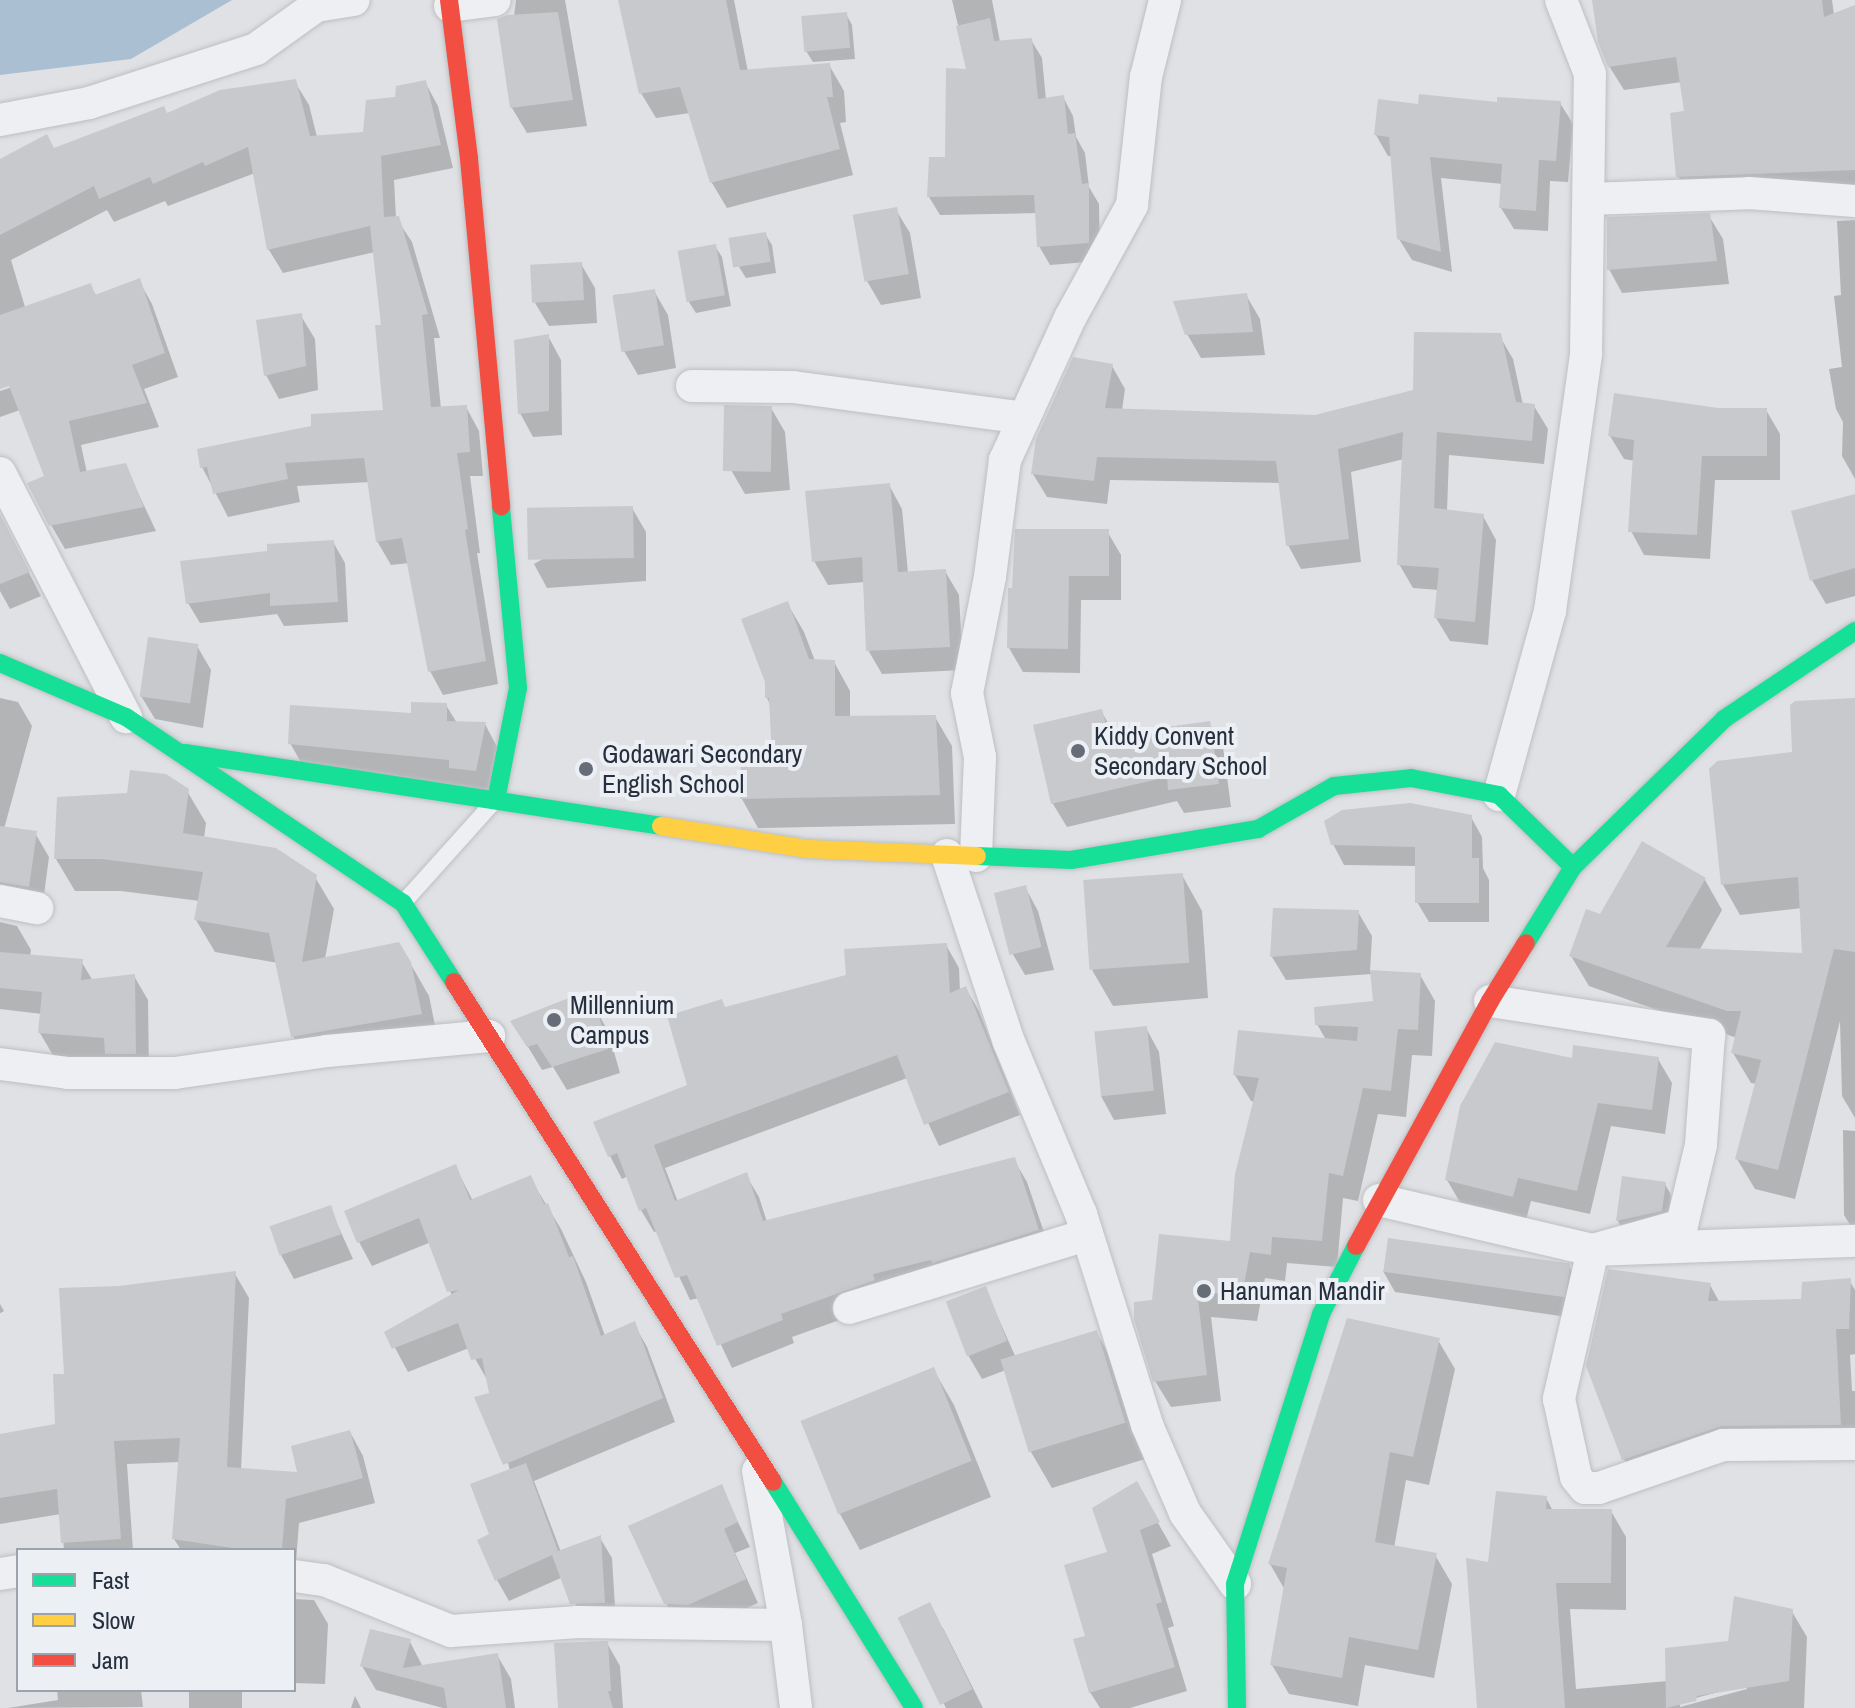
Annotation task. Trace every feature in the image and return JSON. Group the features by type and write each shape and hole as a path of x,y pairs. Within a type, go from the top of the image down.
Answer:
{"street":[{"path":"0,120 89,103 256,49 316,6 354,0"},
{"path":"495,0 450,3 472,191 518,688 496,800"},
{"path":"1165,0 1146,77 1132,205 1070,318 1005,460 990,577 967,693 980,757 962,856 1009,1042 1087,1235 1147,1425 1185,1513 1235,1584"},
{"path":"1499,795 1550,611 1586,354 1590,74 1561,0"},
{"path":"1589,199 1749,193 1855,201"},
{"path":"692,386 793,387 1024,418"},
{"path":"0,473 126,717"},
{"path":"1237,1708 1235,1584 1321,1314 1379,1200 1490,1001 1573,867 1724,719 1855,631"},
{"path":"0,663 126,717 185,753 403,903 604,1212 756,1460 914,1708"},
{"path":"185,753 808,849 1071,860 1258,829 1334,786 1411,778 1499,795 1573,867"},
{"path":"0,901 37,908"},
{"path":"1490,1001 1709,1035 1701,1145 1682,1225 1593,1250"},
{"path":"0,1064 68,1073 175,1073 327,1051 489,1036"},
{"path":"1379,1200 1593,1250 1855,1241"},
{"path":"849,1308 1087,1235"},
{"path":"1593,1250 1559,1399 1576,1477 1585,1488 1599,1488 1723,1445 1855,1444"},
{"path":"756,1460 786,1625 796,1708"},
{"path":"296,1576 324,1580 451,1631 578,1622 786,1625"}],"lane":[{"path":"403,903 496,800"}],"water":[{"path":"0,0 232,0 131,59 0,75"}],"building":[{"path":"618,0 726,0 740,70 830,63 833,97 827,97 840,149 710,183 680,87 639,94"},
{"path":"1592,0 1822,0 1824,17 1855,5 1855,170 1676,177 1670,113 1684,111 1676,57 1608,67 1598,42"},
{"path":"558,12 573,100 510,108 497,19 507,15"},
{"path":"847,12 850,48 804,52 801,16"},
{"path":"990,18 994,41 1032,38 1038,99 1064,95 1068,134 1075,133 1082,184 1089,183 1089,243 1037,247 1034,195 927,197 929,157 945,157 946,68 966,69 956,26"},
{"path":"296,79 310,136 363,132 366,100 395,97 396,86 426,80 441,145 381,156 384,217 399,216 428,314 422,315 431,407 467,405 470,452 457,453 468,529 465,530 486,661 428,672 402,538 376,542 364,458 285,463 288,479 213,494 207,467 200,468 197,449 311,426 311,414 383,410 375,325 381,325 370,226 267,250 248,147 153,184 150,177 99,199 94,186 0,235 0,159 47,134 54,148 164,106 167,113 220,90"},
{"path":"1419,94 1497,102 1497,97 1561,101 1556,161 1539,160 1536,211 1499,208 1502,164 1430,157 1441,252 1397,239 1389,137 1374,135 1378,99 1418,104"},
{"path":"897,207 909,274 864,282 853,215"},
{"path":"1710,213 1717,261 1607,270 1607,217"},
{"path":"766,232 771,262 733,268 728,238"},
{"path":"716,244 725,295 687,302 678,251"},
{"path":"582,262 584,300 532,303 530,265"},
{"path":"140,278 165,353 132,365 147,403 69,421 80,472 126,463 144,507 49,526 27,483 44,476 9,386 0,389 0,315 91,283 95,295"},
{"path":"655,289 664,345 621,352 613,296"},
{"path":"1247,293 1253,332 1185,335 1173,301"},
{"path":"302,313 306,366 264,376 256,320"},
{"path":"1414,332 1501,333 1516,402 1535,404 1532,441 1437,432 1434,508 1484,514 1475,622 1434,618 1439,568 1397,565 1403,432 1338,449 1349,539 1286,546 1276,461 1097,457 1094,481 1031,474 1036,439 1073,357 1113,364 1105,408 1315,415 1413,390"},
{"path":"549,334 549,411 518,414 514,340"},
{"path":"1614,393 1718,408 1767,408 1767,456 1702,456 1697,535 1628,532 1634,440 1608,436"},
{"path":"724,405 772,406 771,472 723,471"},
{"path":"890,483 898,572 946,569 950,647 866,651 862,557 812,562 805,491"},
{"path":"1855,494 1855,568 1810,581 1791,511"},
{"path":"633,506 634,558 528,560 527,508"},
{"path":"0,514 30,572 0,584"},
{"path":"1015,529 1109,529 1109,576 1069,576 1068,649 1007,648 1008,588 1012,588"},
{"path":"334,540 338,602 270,606 270,593 186,604 180,561 267,551 267,544"},
{"path":"788,601 809,659 835,660 835,716 936,715 940,795 740,799 741,757 772,758 769,698 765,698 765,682 741,619"},
{"path":"148,637 199,644 190,704 140,696"},
{"path":"1855,698 1855,952 1834,949 1778,1170 1735,1159 1761,1060 1731,1053 1741,1011 1727,1011 1569,956 1586,909 1600,914 1642,841 1706,878 1666,947 1802,953 1798,877 1721,885 1709,769 1717,761 1792,752 1790,705 1795,701"},
{"path":"411,702 447,703 447,721 486,722 476,771 449,768 449,760 288,744 290,705 411,713"},
{"path":"1102,709 1109,735 1210,721 1219,784 1168,790 1167,777 1051,804 1033,725"},
{"path":"130,770 166,774 189,789 183,833 276,848 317,875 302,962 399,942 411,962 422,1014 291,1037 269,933 194,920 203,872 102,859 54,859 57,797 127,793"},
{"path":"1410,803 1472,815 1472,858 1479,858 1479,903 1415,903 1415,847 1331,845 1324,821 1342,810"},
{"path":"0,826 37,831 29,887 0,882"},
{"path":"1183,873 1189,963 1090,970 1083,880"},
{"path":"1026,885 1041,947 1009,955 994,893"},
{"path":"1273,908 1359,910 1357,950 1270,957"},
{"path":"947,943 950,993 966,986 1009,1092 924,1125 897,1055 654,1145 675,1201 747,1172 763,1221 1015,1157 1039,1230 932,1263 931,1260 873,1274 875,1280 781,1314 783,1320 717,1346 687,1275 675,1278 646,1208 639,1211 617,1153 608,1157 593,1122 687,1085 667,1016 722,999 725,1007 846,975 844,949"},
{"path":"0,952 83,959 81,980 135,974 136,1054 105,1054 104,1038 38,1033 42,992 0,988"},
{"path":"1370,970 1421,973 1418,1030 1398,1029 1391,1091 1363,1088 1343,1176 1329,1173 1322,1241 1272,1237 1271,1255 1250,1252 1242,1296 1197,1291 1207,1375 1153,1382 1134,1319 1134,1302 1152,1300 1159,1234 1230,1241 1235,1174 1259,1078 1233,1075 1238,1030 1357,1041 1358,1027 1315,1025 1314,1007 1373,1001"},
{"path":"579,994 596,1005 608,1049 552,1067 537,1044 527,1047 510,1021"},
{"path":"1147,1026 1154,1091 1101,1096 1094,1032"},
{"path":"1495,1042 1572,1058 1573,1045 1659,1057 1652,1110 1598,1103 1577,1191 1518,1178 1513,1197 1445,1180 1460,1106"},
{"path":"456,1164 470,1200 531,1175 544,1204 548,1203 569,1257 573,1256 601,1336 635,1321 663,1398 503,1465 474,1397 489,1393 482,1358 471,1360 458,1323 392,1349 384,1332 459,1290 447,1292 419,1218 357,1243 344,1211"},
{"path":"1622,1176 1666,1182 1662,1211 1616,1221"},
{"path":"331,1205 341,1234 280,1255 270,1226"},
{"path":"1388,1238 1570,1264 1565,1297 1383,1272"},
{"path":"1608,1269 1711,1283 1708,1301 1801,1299 1802,1282 1851,1278 1849,1329 1836,1329 1841,1425 1722,1426 1622,1460 1586,1366"},
{"path":"236,1271 227,1467 297,1472 291,1446 350,1430 363,1478 286,1499 282,1548 232,1548 172,1539 180,1438 114,1441 121,1539 61,1543 57,1489 0,1498 0,1434 55,1424 53,1374 64,1374 59,1288 119,1286"},
{"path":"986,1286 1007,1341 967,1356 946,1301"},
{"path":"1347,1318 1440,1338 1413,1457 1390,1452 1375,1542 1437,1553 1418,1650 1349,1637 1342,1678 1270,1665 1287,1568 1268,1564"},
{"path":"1097,1330 1125,1423 1029,1452 1000,1360"},
{"path":"934,1367 972,1461 838,1515 800,1421"},
{"path":"526,1463 558,1551 601,1535 605,1603 570,1604 552,1555 495,1581 477,1540 489,1534 470,1484"},
{"path":"1137,1481 1160,1522 1140,1530 1162,1602 1156,1604 1175,1667 1089,1693 1073,1639 1085,1636 1064,1565 1107,1552 1092,1508"},
{"path":"722,1484 738,1522 724,1529 746,1579 688,1605 664,1604 628,1526"},
{"path":"1496,1491 1547,1496 1546,1509 1612,1509 1611,1583 1556,1583 1565,1708 1477,1708 1466,1558 1488,1562"},
{"path":"1734,1596 1793,1609 1789,1681 1697,1696 1696,1701 1666,1708 1665,1648 1728,1641"},
{"path":"930,1602 973,1689 940,1705 898,1618"},
{"path":"370,1629 411,1639 403,1668 498,1653 506,1708 447,1708 444,1688 360,1666"},
{"path":"608,1641 611,1691 608,1691 613,1708 558,1708 554,1643"}],"traffic: fast":[{"path":"496,800 518,688 501,507"},
{"path":"1526,943 1573,867 1724,719 1855,631"},
{"path":"0,663 126,717 403,903 454,982"},
{"path":"185,753 661,826"},
{"path":"977,856 1071,860 1258,829 1334,786 1411,778 1499,795 1573,867"},
{"path":"1237,1708 1235,1584 1321,1314 1356,1246"},
{"path":"773,1482 914,1708"}],"traffic: slow":[{"path":"661,826 808,849 977,856"}],"traffic: jam":[{"path":"449,0 469,159 501,507"},
{"path":"1356,1246 1490,1001 1526,943"},
{"path":"454,982 773,1482"}],"place":[{"name":"Kiddy Convent Secondary School","path":"1078,751"},
{"name":"Godawari Secondary English School","path":"586,769"},
{"name":"Millennium Campus","path":"554,1020"},
{"name":"Hanuman Mandir","path":"1204,1291"}]}
